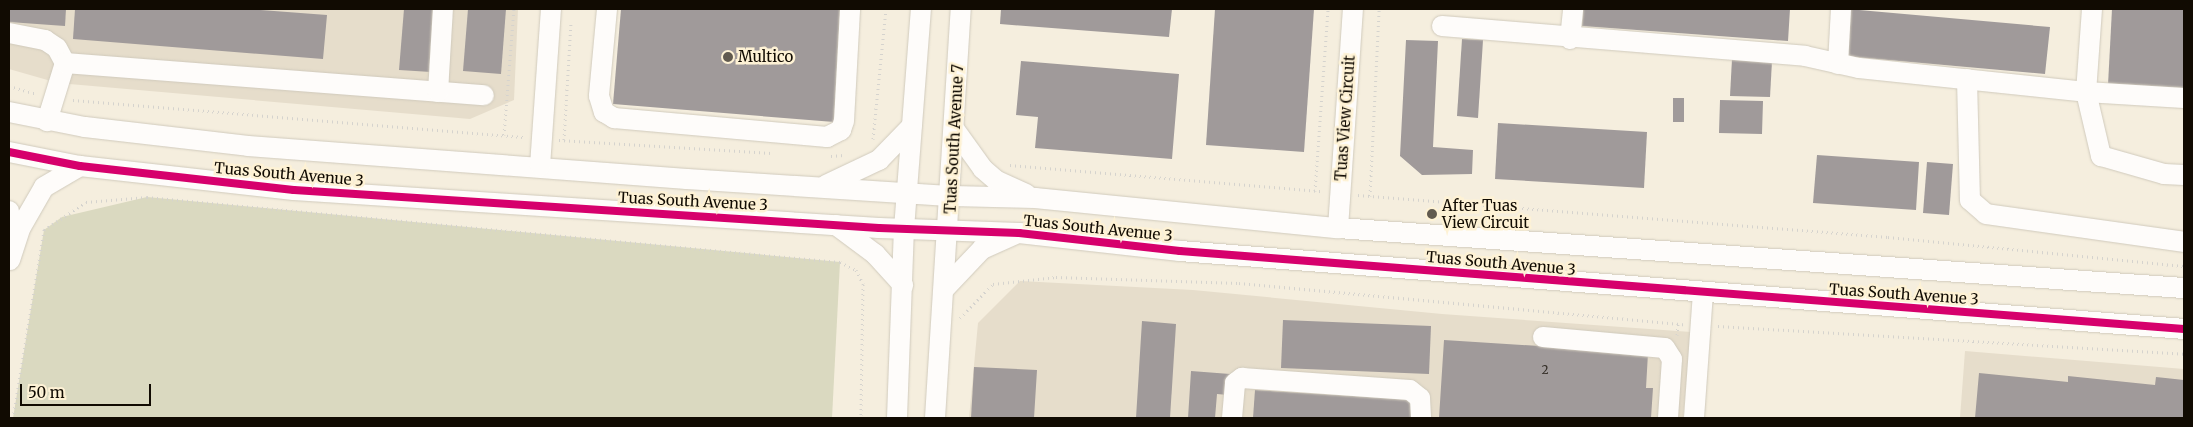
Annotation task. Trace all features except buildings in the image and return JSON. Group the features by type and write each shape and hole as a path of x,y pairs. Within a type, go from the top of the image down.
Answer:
{"street":[{"path":"438,92 443,9"},
{"path":"540,166 551,9"},
{"path":"607,9 599,96 604,112 614,118 827,137 841,130 844,120 850,9"},
{"path":"897,418 904,228 921,9"},
{"name":"Tuas South Avenue 7","path":"935,418 950,229 962,9"},
{"name":"Tuas View Circuit","path":"1338,228 1353,9"},
{"path":"1570,39 1573,9"},
{"path":"1838,64 1841,9"},
{"path":"2092,9 2086,92 2101,156 2164,174 2184,175"},
{"path":"1442,26 1570,39 1805,56 1838,64 1967,79 2086,92 2184,98"},
{"path":"9,33 45,40 57,48 66,63 47,120"},
{"path":"66,63 484,95"},
{"path":"1967,79 1970,200 1986,214 2184,242"},
{"name":"Tuas South Avenue 3","path":"9,112 47,120 248,146 952,196 1035,198 1338,228 2184,288"},
{"path":"822,186 880,160 912,126"},
{"path":"955,130 983,170 997,181 1035,198"},
{"name":"Tuas South Avenue 3","path":"9,152 80,166 294,190 832,222 904,228 1019,233 1180,251 2184,329"},
{"path":"10,266 22,227 44,186 80,166"},
{"path":"9,211 10,266"},
{"path":"832,222 861,241 903,285"},
{"path":"945,288 982,249 1019,233"},
{"path":"1694,418 1703,292"},
{"path":"1543,336 1665,348 1672,359 1668,418"},
{"path":"1232,418 1235,383 1242,378 1410,390 1420,398 1421,418"}],"path":[{"path":"504,135 514,9"},
{"path":"872,143 886,9"},
{"path":"1315,191 1328,9"},
{"path":"1370,196 1379,9"},
{"path":"564,140 571,18"},
{"path":"9,86 54,98 542,139 782,153"},
{"path":"821,156 849,155"},
{"path":"1004,163 1020,168 1888,237 2184,266"},
{"path":"13,418 44,230 86,202 147,197 840,262 856,270 864,284 861,418"},
{"path":"958,321 994,284 1056,277 1239,283 1700,325 2184,354"}],"shaded area":[{"path":"9,9 518,9 514,100 470,119 58,83 9,69"},
{"path":"1020,281 1193,290 1442,314 1691,332 1683,418 969,418 978,323"},
{"path":"1965,351 2184,369 2184,418 1960,418"}],"green space":[{"path":"147,197 840,262 832,418 13,418 44,230 62,217"}],"cycle path":[{"path":"9,152 80,166 294,190 879,228 1019,233 1180,251 2184,329"}],"place":[{"name":"Multico","path":"728,57"},
{"name":"After Tuas View Circuit","path":"1432,214"}]}
